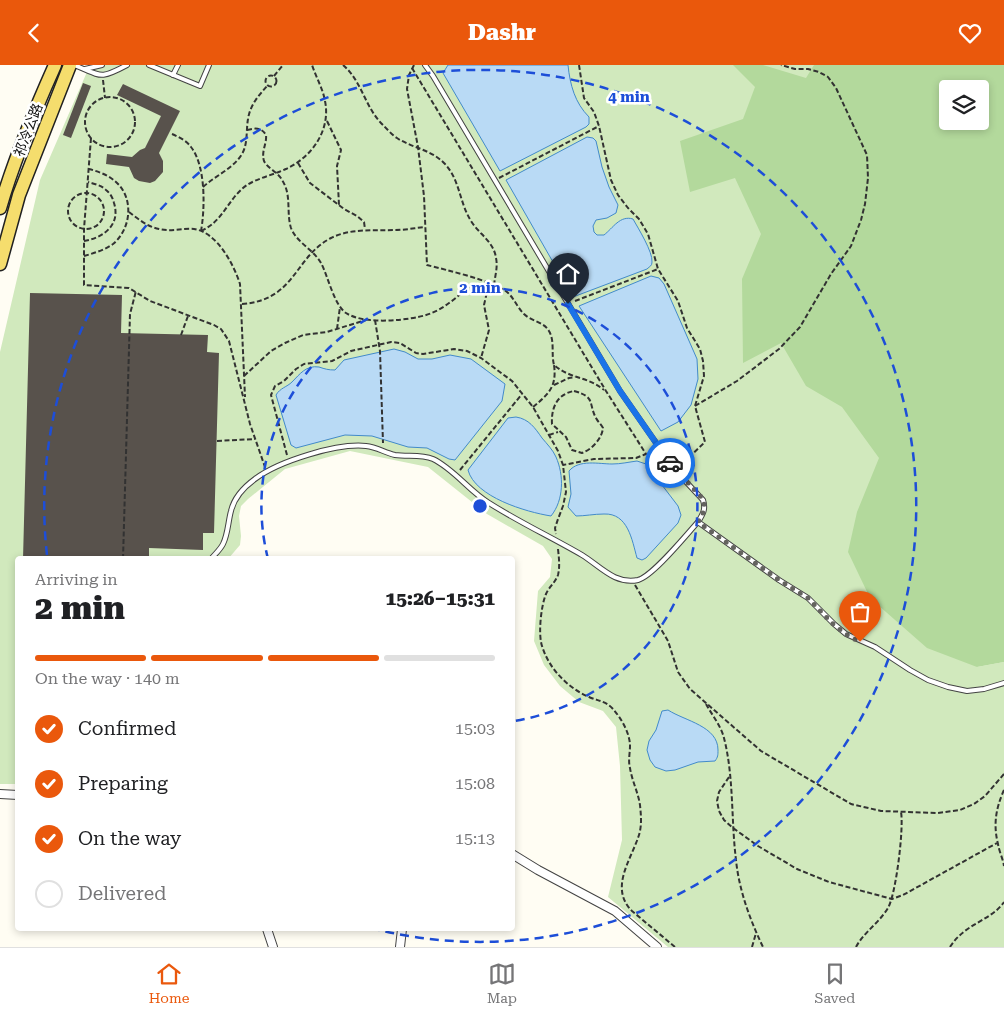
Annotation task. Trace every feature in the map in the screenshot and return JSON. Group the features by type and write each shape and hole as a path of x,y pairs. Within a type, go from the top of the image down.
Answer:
{"main road":[{"name":"祁冷公路","path":"0,208 33,115 54,65"},
{"name":"祁冷公路","path":"0,264 19,195 70,65"}],"street":[{"path":"0,794 15,795"},
{"path":"515,856 614,911 657,947"},
{"path":"268,931 273,947"},
{"path":"400,947 402,931"}],"lane":[{"path":"74,65 94,75 112,73 127,65"},
{"path":"85,69 102,65"},
{"path":"149,65 200,86 209,65"},
{"path":"173,75 178,65"},
{"path":"213,556 223,544 231,510 236,498 246,487 267,472 290,462 324,450 344,447 368,446 395,455 431,458 488,503 583,556 617,579 632,580 649,575 704,513 703,499 675,470 620,391 425,65"},
{"path":"698,522 779,580 808,598 834,625 846,634 860,642 875,647 922,677 948,687 967,691 984,689 1004,683"}],"path":[{"path":"268,85 267,77 274,76 283,65"},
{"path":"202,231 212,227 238,192 247,185 298,162 313,149 320,137 326,119 325,99 312,65"},
{"path":"343,65 354,77 372,112 382,125 397,138 433,154 444,163 456,182 471,221 493,248 496,259 494,285"},
{"path":"579,65 584,98 594,113 599,126 612,180 618,195 639,219 648,234 658,269 678,301 687,328 700,349 703,361 704,376 695,406 705,442 675,470"},
{"path":"695,406 737,381 779,349 800,327 831,274 851,246 861,220 868,178 867,155 836,88 828,77 819,72 781,65"},
{"path":"413,67 409,75 407,89 418,147 424,196 427,265 489,283 506,291 524,315 544,325 549,331 554,365 554,385"},
{"path":"413,67 606,391 646,454 636,458 594,459 563,465"},
{"path":"103,75 106,98"},
{"path":"268,85 273,86 276,84 277,80 274,76"},
{"path":"203,187 214,177 229,168 244,151 248,117 252,105 268,85"},
{"path":"106,98 118,98 131,107 134,114 134,130 124,143 117,146 108,147 100,145 91,138 85,125 89,109 95,103 106,98"},
{"path":"326,119 341,150 337,166 339,205"},
{"path":"495,180 599,126"},
{"path":"247,130 258,128 264,131 266,138 263,155 265,163 282,180 289,198 291,227 301,242 312,251 327,274 340,307 346,313 355,317 375,320 419,317 434,312 475,285 489,283"},
{"path":"172,135 180,138 191,147 197,159 205,205 202,231"},
{"path":"91,138 84,229 84,285 117,286 136,291 150,301 222,329 226,335 255,439 267,472"},
{"path":"298,162 310,183 357,216 364,222 365,229"},
{"path":"84,256 112,245 124,229 129,212 124,193 119,185 100,172 89,169"},
{"path":"84,241 101,236 113,224 115,216 112,197 107,190 88,182"},
{"path":"87,194 95,196 100,200 104,211 100,222 90,229 84,229 74,225 70,220 68,209 73,198 78,195 87,194"},
{"path":"129,212 144,223 159,229 175,231 194,229 202,231 226,253 234,267 240,284 245,402"},
{"path":"242,305 264,299 279,292 292,280 312,251 331,238 365,229 397,230 425,227"},
{"path":"568,304 658,269"},
{"path":"481,358 489,330 484,305 489,283"},
{"path":"122,556 130,314 136,291"},
{"path":"337,329 340,307"},
{"path":"181,335 188,316"},
{"path":"244,377 272,351 285,343 303,335 327,332 368,319"},
{"path":"375,320 380,351 383,439"},
{"path":"290,462 272,402 272,391 275,386 304,364 332,361 351,351 391,343 400,343 416,353 423,354 454,349 467,351 481,358 512,381 533,407 563,465 566,492 556,528 559,573 555,583 546,592 540,628 541,646 559,677 576,691 605,702 613,709 628,734 630,769 639,799 642,820 640,833 629,857 621,887 622,896 626,905 632,911 675,947"},
{"path":"554,365 568,375 587,379 606,391"},
{"path":"533,407 554,385 569,378 578,377"},
{"path":"574,391 582,393 590,399 596,419 603,429 602,433 591,449 582,453 572,449 566,437 560,431 552,424 554,407 559,398 565,392 574,391"},
{"path":"456,476 522,394"},
{"path":"549,435 560,431"},
{"path":"217,441 255,439"},
{"path":"632,580 668,641 678,672 690,689 761,751 851,804 881,811 938,813 960,810 974,804 985,796 1004,774"},
{"path":"705,703 723,736 730,777 736,862 741,891 763,947"},
{"path":"730,777 719,791 717,801 719,811 724,820 733,828 797,869 829,882 892,899 904,895 997,843"},
{"path":"1004,790 994,823 997,843 1004,867"},
{"path":"856,947 860,939 875,925 892,899 903,825 901,812"},
{"path":"950,947 955,939 966,929 1000,908 1004,902"},
{"path":"752,947 756,933"}],"green space":[{"path":"90,65 835,65 977,667 1004,662 1004,947 668,947 608,897 622,840 620,766 616,727 603,711 579,702 560,686 544,665 534,641 538,591 550,577 552,559 543,546 487,514 428,467 350,451 285,469 248,499 241,506 239,516 240,545 231,556 15,556 15,784 0,784 0,352 40,180"},
{"path":"733,65 763,65 806,78 814,65 1004,65 1004,662 977,667 927,648 870,598 848,552 857,512 879,458 842,407 806,386 781,343 743,363 742,279 761,234 735,178 690,192 680,141 743,119 755,87"}],"water":[{"path":"448,65 568,65 574,93 580,106 589,117 589,124 500,171 443,73"},
{"path":"587,137 593,138 596,141 602,167 618,205 616,213 607,218 596,220 593,226 594,232 597,235 604,235 620,220 633,219 648,246 652,263 647,269 573,297 506,180"},
{"path":"651,276 659,278 664,284 697,359 698,379 691,405 678,422 661,431 579,306"},
{"path":"394,349 418,359 432,359 450,355 471,359 505,384 502,401 455,460 427,448 408,447 372,436 345,435 296,448 291,445 276,395 279,391 310,367 335,370 344,360"},
{"path":"516,417 525,420 534,427 553,452 559,464 561,479 560,495 551,516 528,511 503,502 480,488 468,470 508,418"},
{"path":"637,461 646,464 678,506 681,515 678,523 642,560 637,558 628,529 619,518 604,514 576,516 568,507 571,494 569,471 573,467 584,464 615,464"},
{"path":"668,710 699,725 713,735 717,742 718,750 718,756 715,761 698,762 666,771 655,767 650,760 647,750 649,741 656,730 662,711"}],"building":[{"path":"83,83 91,86 71,138 63,135"},
{"path":"123,84 180,111 159,153 163,161 163,172 155,181 150,183 134,178 129,167 106,164 107,154 132,157 145,148 161,116 117,95"},
{"path":"30,293 122,295 121,333 208,335 207,352 219,353 214,533 203,533 203,550 149,548 149,556 23,556"}],"way so far":[{"path":"670,463 703,499 704,513 698,522 779,580 808,598 834,625 860,642"}],"route":[{"path":"568,304 620,391 648,434 670,463"}]}
